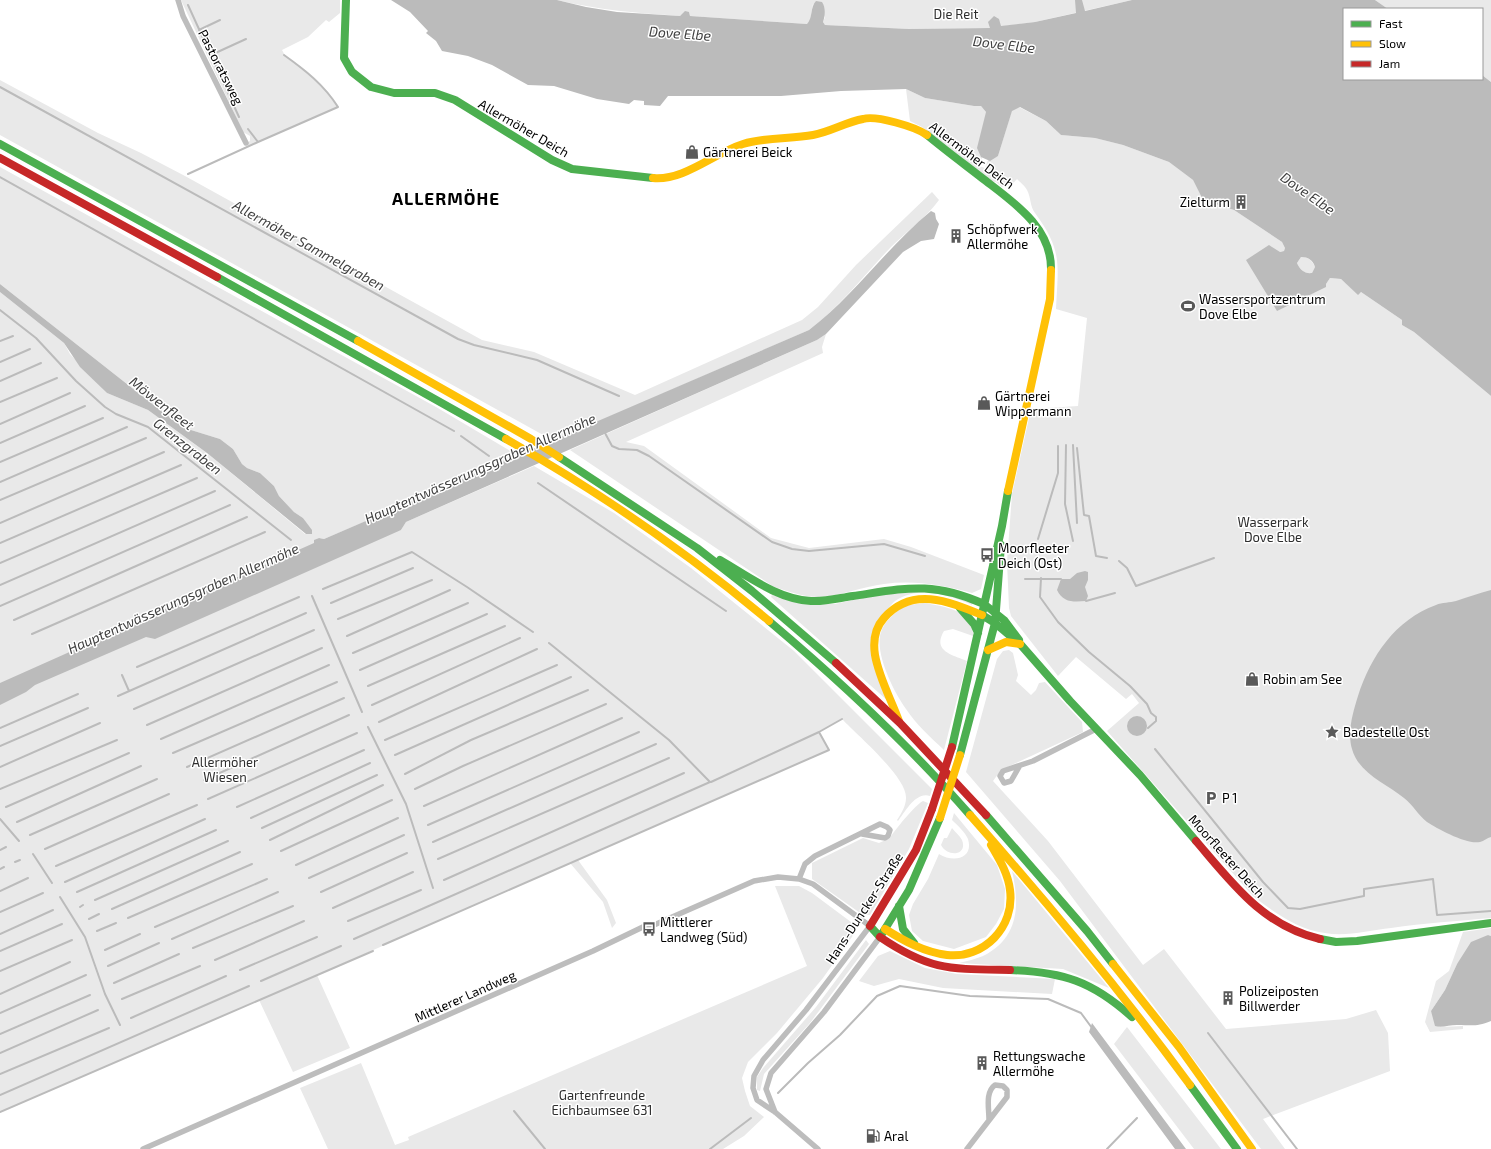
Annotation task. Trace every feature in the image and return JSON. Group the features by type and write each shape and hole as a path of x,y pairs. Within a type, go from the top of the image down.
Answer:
{"main road":[{"name":"Allermöher Deich","path":"346,0 344,58 347,66 356,76 371,86 387,93 440,94 455,100 552,160 572,169 660,179 672,178 712,157 743,144 758,140 814,135 864,118 887,121 920,131 1021,208 1034,223 1045,240 1051,261 1050,299 1010,479 1002,526 982,615"},
{"path":"0,144 346,334 574,465 697,548 806,635 900,723 976,803 1060,899 1179,1047 1252,1149"},
{"path":"0,158 339,344 517,445 561,471 645,526 690,558 792,640 867,709 979,824 1055,914 1168,1054 1237,1149"},
{"name":"Allermöher Deich","path":"995,623 1000,576 1002,526"},
{"name":"Moorfleeter Deich","path":"697,548 732,566 765,587 788,596 810,601 829,600 904,586 932,587 957,592 984,604 997,612 1011,626 1021,645"},
{"name":"Moorfleeter Deich","path":"900,723 878,666 875,654 874,642 880,624 891,609 910,600 926,598 956,604 982,615 995,623 1021,645 1044,673 1140,775 1244,897 1275,921 1292,929 1336,942 1357,942 1491,923"},
{"path":"956,604 970,618 978,633"},
{"name":"Hans-Duncker-Straße","path":"870,926 897,884 916,850 932,809 952,747 982,615"},
{"name":"Hans-Duncker-Straße","path":"880,937 918,872 940,818 960,755 995,623"},
{"path":"988,650 1006,642 1021,645"},
{"path":"870,926 885,929 899,938 917,946 941,954 954,956 979,950 989,943 1003,927 1010,910 1010,886 1002,865 979,824"},
{"path":"899,906 902,929 917,946"},
{"path":"870,926 880,937 907,955 935,966 960,970 1036,971 1074,979 1100,991 1122,1007 1168,1054"}],"street":[{"name":"Pastoratsweg","path":"178,0 183,16 246,143"},
{"path":"1019,767 1076,741 1096,729"},
{"path":"799,879 805,864 815,856 862,834"},
{"name":"Mittlerer Landweg","path":"143,1149 593,951 647,925 654,924 754,881 778,877 799,879 820,889 860,921 870,926"},
{"name":"Hans-Duncker-Straße","path":"818,1149 775,1112 762,1104 754,1095 753,1083 756,1070 806,1010 870,926"},
{"name":"Hans-Duncker-Straße","path":"775,1112 766,1089 771,1073 824,1012 880,937"},
{"path":"967,1149 1007,1097 1007,1090 1003,1086 996,1085 991,1090 989,1100 989,1119"}],"green space":[{"path":"181,0 340,0 340,13 329,22 326,20 308,37 282,50 287,57 308,72 321,84 339,107 248,147 246,143 250,141 250,136 243,132"},
{"name":"Die Reit","path":"557,0 1132,0 1035,22 990,28 909,29 825,25 823,22 825,17 813,4 810,21 807,24 690,16 689,12 680,16 633,12 603,9"},
{"path":"1375,0 1491,0 1491,82 1483,76 1483,8 1387,8"},
{"path":"0,80 98,133 185,176 482,340 534,352 635,395 802,320 818,307 856,265 932,192 939,200 922,219 891,247 831,311 809,330 554,441 0,135"},
{"name":"Wasserpark Dove Elbe","path":"906,89 925,98 981,106 986,112 982,158 979,166 985,168 988,160 998,156 1012,110 1019,107 1046,121 1061,135 1095,138 1123,145 1169,162 1193,180 1203,200 1234,210 1282,242 1285,248 1284,251 1246,260 1326,284 1330,278 1341,279 1358,294 1361,292 1402,320 1402,325 1414,332 1491,396 1491,918 1416,925 1358,933 1333,934 1305,928 1278,914 1253,896 1107,731 1139,703 1132,694 1126,699 1076,657 1058,676 1011,616 1009,608 1007,562 1012,494 1031,409 1078,406 1087,318 1056,309 1058,280 1057,258 1044,226 1033,211 1025,187 1017,179 1010,187 1005,184 1002,187 996,182 990,181 922,127 910,121"},
{"name":"Allermöher Wiesen","path":"0,167 436,407 519,456 324,539 319,538 315,540 314,543 401,530 406,522 534,466 614,513 691,568 794,651 932,789 930,796 925,795 916,799 911,803 898,821 897,820 906,801 904,789 899,779 869,745 842,719 819,732 829,750 578,860 607,900 616,923 612,928 603,902 570,863 317,975 350,1048 293,1072 259,1000 0,1112 0,292 64,343 70,354 107,393 148,410 207,453 305,534 312,534 303,518 294,512 279,496 274,486 260,473 247,468 242,464 233,449 220,439 191,430 165,414 0,284"},
{"path":"1301,257 1308,258 1313,262 1315,267 1312,273 1305,272 1300,268 1297,263"},
{"path":"826,334 822,347 823,353 626,442 644,446 771,538 809,548 884,539 911,547 984,575 981,589 972,593 928,584 895,583 876,585 826,597 812,597 774,587 570,450 817,340"},
{"path":"916,589 940,591 973,602 972,605 944,595 934,593 914,593 895,601 892,604 872,637 888,701 771,597 772,595 809,604 835,604 884,593"},
{"path":"925,603 957,611 969,620 972,627 973,636 953,629 944,631 941,638 940,643 945,651 955,657 967,661 944,750 910,715 901,702 886,672 880,650 881,632 890,618 906,606"},
{"path":"1009,650 1013,653 1018,675 1016,681 1031,695 1036,690 1039,683 1045,682 1082,722 1083,732 1001,770 993,781 1048,841 1143,965 1164,949 1226,1029 1346,1019 1376,1010 1388,1033 1390,1071 1263,1119 1285,1149 1261,1149 1060,881 966,772 997,659 1003,651"},
{"path":"923,801 928,803 909,849 870,915 863,915 812,879 812,863 863,838 879,843 890,838 900,824"},
{"path":"954,813 997,865 1005,889 1004,909 996,924 986,937 954,949 923,941 912,931 909,915 913,904 928,879 939,854 945,857 956,858 965,855 968,851 969,846 967,836 952,820"},
{"path":"952,828 961,838 963,845 960,852 956,853 948,852 941,845 944,838 947,838"},
{"path":"1012,871 1109,988 1063,969 959,963 983,956 995,949 1004,940 1010,930 1014,920 1016,908 1015,884"},
{"name":"Gartenfreunde Eichbaumsee 631","path":"775,886 799,886 812,893 851,922 855,928 854,934 823,978 777,1033 748,1062 742,1078 745,1091 750,1106 764,1117 744,1136 723,1149 328,1149 300,1088 361,1063 395,1145 409,1140 408,1137 807,966"},
{"path":"1491,928 1491,936 1488,935 1457,964 1445,990 1431,1011 1439,1027 1463,1026 1463,1029 1430,1032 1425,1022 1436,981 1449,971 1463,932"},
{"path":"866,940 869,944 810,1023 764,1074 760,1091 757,1090 757,1077 763,1068 816,1007"},
{"path":"890,951 925,968 957,974 1055,979 1052,994 943,988 899,979 874,986 859,981 878,956"},
{"path":"1127,1027 1221,1149 1194,1149 1114,1044"}],"water":[{"name":"Dove Elbe","path":"391,0 557,0 617,12 680,16 685,11 689,12 690,16 807,24 816,1 822,2 823,4 825,12 823,22 825,25 909,29 990,28 988,22 994,16 999,19 1001,26 1035,22 1076,13 1075,0 1082,0 1085,11 1132,0 1375,0 1387,8 1343,8 1343,80 1483,80 1483,76 1491,82 1491,396 1414,332 1402,325 1402,320 1361,292 1358,295 1341,279 1330,278 1326,284 1326,287 1277,311 1246,260 1269,245 1280,252 1284,251 1285,248 1282,242 1234,210 1203,200 1193,180 1169,162 1123,145 1095,138 1061,135 1046,121 1020,107 1012,111 998,156 990,161 981,157 977,148 986,112 981,106 925,98 906,89 841,91 781,96 668,96 660,106 644,105 644,101 634,100 629,104 597,99 554,86 528,85 492,65 468,56 442,51 436,41 426,33 428,31 410,12","holes":["1301,257 1308,258 1313,262 1315,267 1312,273 1301,270 1297,263"]},
{"path":"931,211 935,213 939,224 934,239 921,241 903,252 826,334 817,340 406,522 401,530 155,639 146,637 35,685 26,692 0,705 0,683 314,543 314,540 319,538 324,539 809,330 841,302 900,240"},
{"path":"0,284 165,414 191,430 220,439 233,449 242,464 247,468 260,473 274,486 279,496 294,512 303,518 312,530 312,534 306,534 207,453 148,410 107,393 80,367 64,343 0,292"},
{"path":"1085,571 1088,572 1088,580 1085,587 1088,596 1086,601 1069,601 1059,594 1057,590 1061,579 1070,579 1077,573"},
{"path":"1491,590 1491,837 1481,842 1474,842 1460,839 1427,822 1404,798 1367,772 1356,758 1352,749 1350,729 1363,681 1386,641 1397,630 1408,620 1436,605 1456,601"},
{"path":"1137,716 1144,719 1147,726 1144,733 1137,736 1130,733 1127,726 1130,719"},
{"path":"1488,935 1491,936 1491,1021 1474,1025 1435,1026 1431,1011 1445,990 1457,964 1471,942"},
{"path":"1092,1023 1186,1149 1175,1149 1089,1032"}],"waterway":[{"path":"188,5 239,117"},
{"path":"199,30 220,20"},
{"path":"211,55 246,39"},
{"path":"248,129 258,142 338,107 333,99 314,78 284,55"},
{"name":"Allermöher Sammelgraben","path":"0,87 458,339 474,345 537,360 619,396"},
{"path":"188,174 258,142"},
{"path":"0,177 454,431"},
{"name":"Grenzgraben","path":"0,310 36,338 76,381 105,407 116,414 148,427 291,540"},
{"path":"0,341 13,336"},
{"path":"0,362 30,349"},
{"path":"0,381 41,363"},
{"path":"0,402 57,378"},
{"path":"0,424 70,393"},
{"path":"0,443 85,406"},
{"path":"0,462 103,418"},
{"path":"0,482 127,427"},
{"path":"605,433 612,446 619,449 637,450 649,456 772,542 792,549 809,551 884,544 925,556"},
{"name":"Hauptentwässerungsgraben Allermöhe","path":"461,436 489,456"},
{"path":"0,500 146,438"},
{"path":"1066,445 1065,504 1073,541"},
{"path":"1073,445 1077,523"},
{"path":"1038,539 1058,473 1058,446"},
{"path":"1077,448 1084,515 1089,516 1096,556 1107,558"},
{"path":"0,523 164,452"},
{"path":"0,543 181,465"},
{"path":"0,563 197,478"},
{"path":"538,483 726,611"},
{"path":"0,585 215,491"},
{"path":"0,606 230,505"},
{"path":"14,620 247,517"},
{"path":"32,634 265,532"},
{"path":"323,589 412,552 533,632"},
{"path":"1119,561 1127,568 1136,586 1214,558"},
{"path":"331,603 413,568"},
{"path":"1041,578 1040,597 1058,622 1089,652 1130,686 1147,704 1151,713 1156,717 1156,721 1148,728"},
{"path":"1025,579 1061,579"},
{"path":"338,619 432,580"},
{"path":"347,636 450,590"},
{"path":"1086,601 1115,593"},
{"path":"312,596 362,712"},
{"path":"137,667 299,597"},
{"path":"353,653 468,603"},
{"path":"118,696 306,613"},
{"path":"360,670 487,614"},
{"path":"368,686 505,626"},
{"path":"134,709 314,630"},
{"path":"372,705 520,638"},
{"path":"354,939 710,782 669,740 549,643"},
{"path":"147,725 322,648"},
{"path":"379,722 537,649"},
{"path":"161,739 329,665"},
{"path":"385,740 557,665"},
{"path":"122,675 129,691"},
{"path":"395,755 571,677"},
{"path":"173,753 337,682"},
{"path":"405,774 471,740 588,690"},
{"path":"0,728 78,694"},
{"path":"187,767 344,698"},
{"path":"415,789 463,766 606,704"},
{"path":"0,746 88,708"},
{"path":"204,780 349,715"},
{"path":"424,806 622,718"},
{"path":"383,945 829,750 819,732 842,719"},
{"path":"0,767 100,723"},
{"path":"368,727 406,804 433,888"},
{"path":"428,825 639,732"},
{"path":"711,782 819,732"},
{"path":"208,799 357,733"},
{"path":"0,789 117,740"},
{"path":"433,842 656,744"},
{"path":"1155,749 1263,882 1288,908 1300,909 1364,896 1364,889 1433,879 1437,915 1491,911"},
{"path":"237,807 364,750"},
{"path":"6,807 129,753"},
{"path":"438,859 669,758"},
{"path":"251,818 370,763"},
{"path":"17,822 141,766"},
{"path":"444,880 684,773"},
{"path":"262,828 377,775"},
{"path":"30,835 157,779"},
{"path":"270,840 383,785"},
{"path":"45,849 169,794"},
{"path":"281,851 392,800"},
{"path":"56,866 197,805"},
{"path":"296,865 398,818"},
{"path":"0,819 19,841"},
{"path":"65,882 205,819"},
{"path":"77,892 216,830"},
{"path":"309,878 404,835"},
{"path":"95,900 228,841"},
{"path":"0,850 6,847"},
{"path":"112,909 240,852"},
{"path":"321,892 407,853"},
{"path":"33,854 52,883"},
{"path":"15,862 20,860"},
{"path":"128,918 252,864"},
{"path":"0,869 4,867"},
{"path":"333,908 413,872"},
{"path":"0,891 28,878"},
{"path":"155,927 267,879"},
{"path":"348,921 421,890"},
{"path":"172,939 278,892"},
{"path":"0,912 43,893"},
{"path":"60,897 85,937 105,994 120,1025"},
{"path":"193,948 293,906"},
{"path":"0,934 53,910"},
{"path":"89,919 99,914"},
{"path":"215,960 304,921"},
{"path":"97,931 116,923"},
{"path":"0,951 62,924"},
{"path":"105,950 140,934"},
{"path":"240,970 317,937"},
{"path":"0,971 72,940"},
{"path":"108,966 159,943"},
{"path":"261,981 341,946"},
{"path":"0,1112 373,951"},
{"path":"114,983 179,954"},
{"path":"0,994 70,962"},
{"path":"122,999 200,966"},
{"path":"0,1013 86,975"},
{"path":"131,1018 226,976"},
{"path":"0,1095 249,986"},
{"path":"778,1093 808,1063 840,1035 877,996 900,986 970,996 1048,999 1081,1013 1092,1028"},
{"path":"0,1034 90,995"},
{"path":"0,1053 98,1010"},
{"path":"0,1074 109,1028"},
{"path":"1208,1033 1297,1149"},
{"path":"514,1111 545,1149"},
{"path":"710,1149 751,1118"},
{"path":"1107,1149 1137,1118"}],"traffic: fast":[{"path":"346,0 344,58 352,72 371,87 394,93 435,93 455,100 552,160 572,169 653,178"},
{"path":"927,135 1018,206 1038,228 1045,241 1050,255 1051,270"},
{"path":"0,144 358,341"},
{"path":"217,277 506,439"},
{"path":"559,457 697,548 752,591 836,663"},
{"path":"952,747 1002,526 1008,491"},
{"path":"960,755 995,623 1001,545"},
{"path":"720,560 763,586 786,596 798,599 822,601 919,588 949,592 984,604"},
{"path":"984,604 1004,620 1019,640"},
{"path":"960,608 974,624 978,633"},
{"path":"982,615 995,623 1021,645 1070,701 1140,775 1196,841"},
{"path":"769,621 873,714 923,764 970,815"},
{"path":"986,815 1087,931 1113,964"},
{"path":"870,926 880,937 909,890 940,818"},
{"path":"899,906 903,929 914,943"},
{"path":"1320,939 1336,942 1357,941 1491,923"},
{"path":"1010,970 1046,973 1076,981 1104,995 1132,1017"},
{"path":"1190,1085 1237,1149"}],"traffic: slow":[{"path":"653,178 665,178 687,171 743,144 760,140 813,135 826,132 850,122 869,118 896,122 927,135"},
{"path":"1008,491 1050,299 1051,270"},
{"path":"358,341 531,439 559,457"},
{"path":"506,439 575,480 642,524 706,571 769,621"},
{"path":"899,721 882,680 875,655 875,635 884,618 895,608 906,602 918,599 943,601 982,615"},
{"path":"988,650 1006,642 1020,644"},
{"path":"940,818 960,755"},
{"path":"970,815 1083,947 1190,1085"},
{"path":"885,929 914,945 939,954 961,955 973,952 985,946 1002,928 1010,904 1009,884 1003,866 991,845"},
{"path":"1113,964 1179,1047 1252,1149"}],"traffic: jam":[{"path":"0,158 217,277"},
{"path":"836,663 900,723 986,815"},
{"path":"932,809 952,747"},
{"path":"870,926 916,850 932,809"},
{"path":"1196,841 1236,887 1265,913 1300,933 1320,939"},
{"path":"880,937 913,956 942,966 972,969 1010,970"}],"place":[{"name":"Gärtnerei Beick","path":"692,152"},
{"name":"Zielturm","path":"1241,202"},
{"name":"Schöpfwerk Allermöhe","path":"956,236"},
{"name":"Wassersportzentrum Dove Elbe","path":"1188,306"},
{"name":"Gärtnerei Wippermann","path":"984,403"},
{"name":"Moorfleeter Deich (Ost)","path":"987,555"},
{"name":"Robin am See","path":"1252,679"},
{"name":"Badestelle Ost","path":"1332,732"},
{"name":"P 1","path":"1211,798"},
{"name":"Mittlerer Landweg (Süd)","path":"649,929"},
{"name":"Polizeiposten Billwerder","path":"1228,998"},
{"name":"Rettungswache Allermöhe","path":"982,1063"},
{"name":"Aral","path":"873,1136"}],"district":[{"name":"ALLERMÖHE","path":"446,198"}],"water label":[{"name":"Möwenfleet","path":"162,403"}]}
